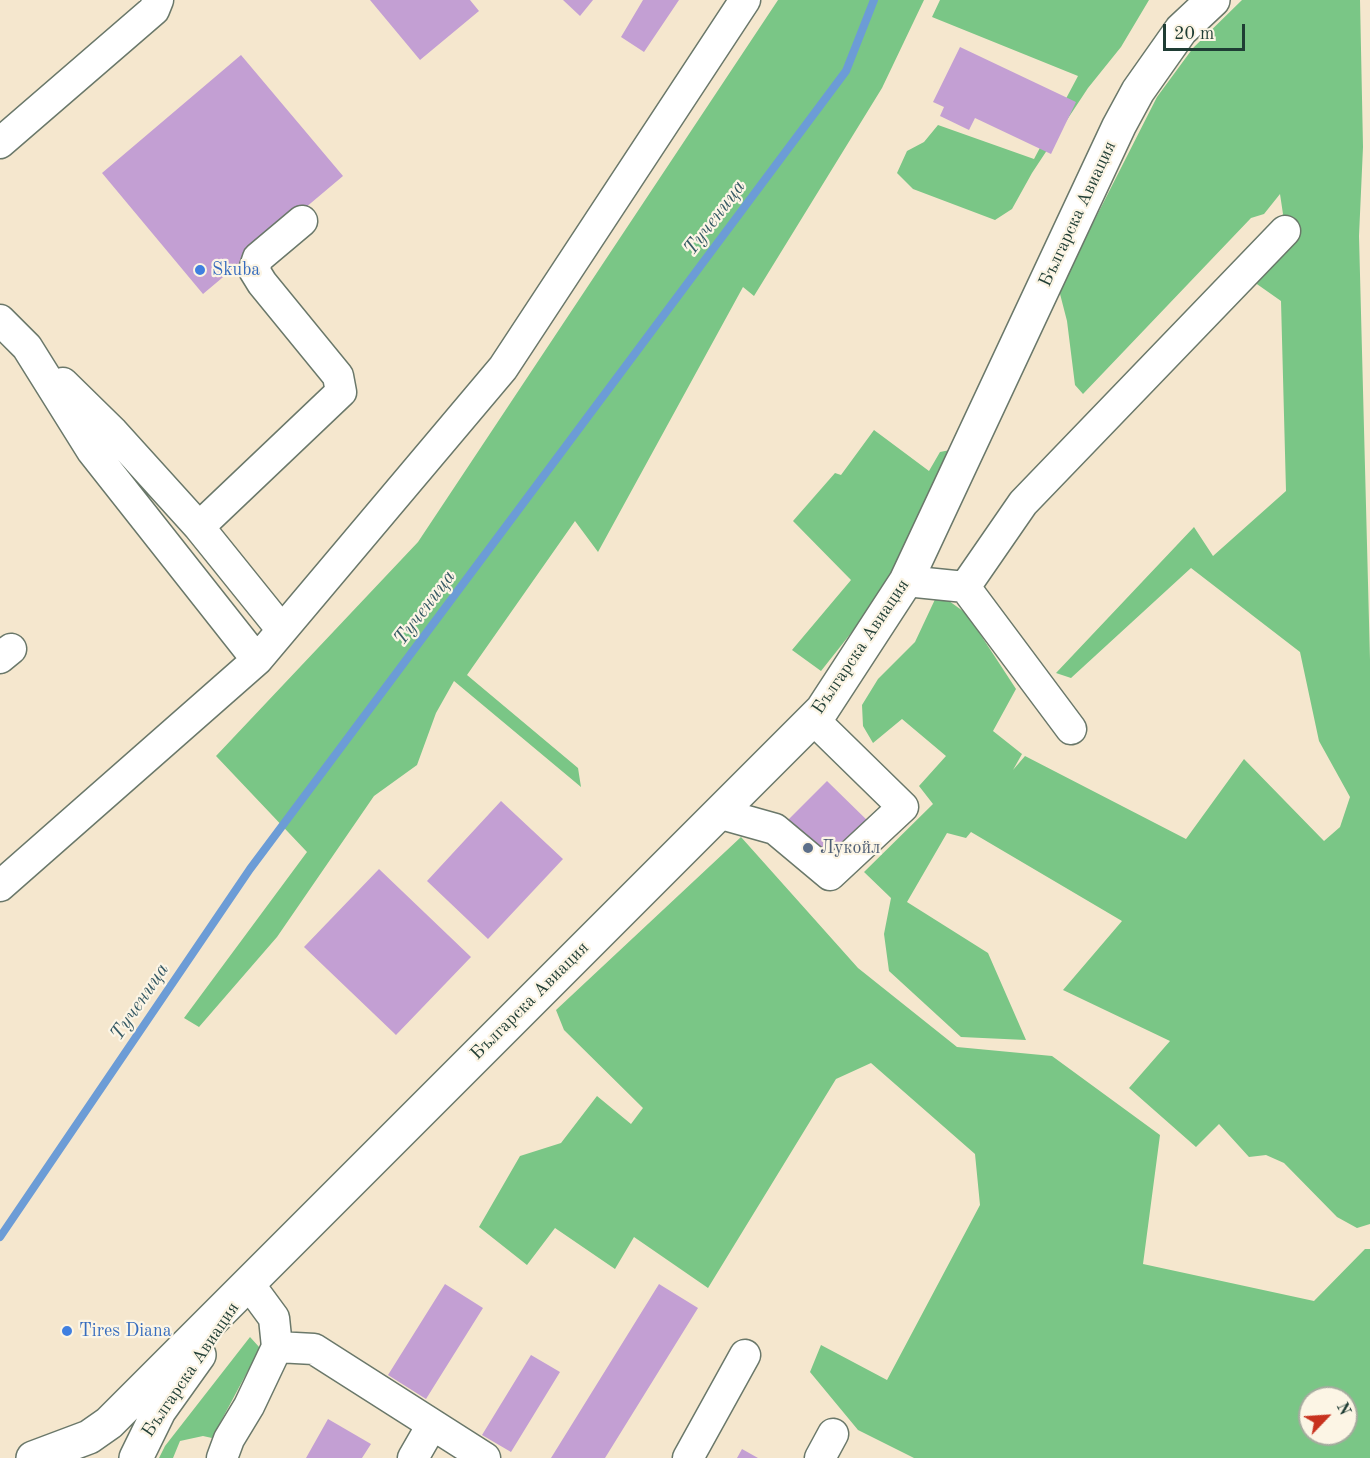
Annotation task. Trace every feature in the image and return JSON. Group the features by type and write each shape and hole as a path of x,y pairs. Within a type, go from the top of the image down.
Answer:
{"main road":[{"path":"1182,30 1194,0"},
{"name":"Българска Авиация","path":"33,1458 89,1437 109,1423 822,710 906,582 1119,126 1138,91 1182,30 1213,0"},
{"name":"Българска Авиация","path":"136,1458 159,1411 249,1284"}],"lane":[{"path":"0,144 154,10 158,0"},
{"path":"0,886 257,660 503,368 745,0"},
{"path":"199,527 341,392 338,376 262,283 254,270 258,258 302,221"},
{"path":"965,587 1023,503 1285,231"},
{"path":"0,320 113,432 199,527 282,630"},
{"path":"27,347 92,451 257,660"},
{"path":"906,582 965,587 1071,729"},
{"path":"718,813 775,829 830,875 903,807 813,719"},
{"path":"222,1458 229,1439 249,1406 277,1347 274,1318 249,1284"},
{"path":"277,1347 314,1350 485,1458"},
{"path":"688,1458 745,1355"},
{"path":"413,1458 432,1425"}],"green space":[{"path":"778,0 924,0 882,88 754,296 743,287 598,552 575,521 467,675 578,768 581,787 454,681 436,713 417,765 374,796 277,937 199,1027 184,1018 307,852 216,756 418,542"},
{"path":"940,0 1149,0 1121,47 1088,88 1032,173 1012,209 995,220 913,189 897,173 907,151 924,142 938,125 1034,159 1078,76 932,17"},
{"path":"1242,0 1360,0 1363,147 1359,236 1370,660 1370,1224 1357,1228 1337,1217 1284,1163 1266,1155 1249,1157 1219,1124 1196,1147 1129,1088 1170,1041 1063,990 1122,921 971,832 966,838 947,833 907,902 988,953 1026,1040 961,1037 889,971 884,934 891,898 864,872 933,804 919,786 946,756 902,719 873,743 863,726 862,705 878,679 915,642 938,593 967,614 1016,689 993,731 1022,754 1013,770 1025,756 1186,839 1244,759 1324,841 1340,827 1350,797 1319,741 1300,652 1191,568 1071,678 1056,673 1194,527 1213,556 1286,491 1281,301 1254,282 1268,241 1283,214 1280,194 1264,214 1251,218 1083,394 1075,385 1067,321 1059,290 1157,97 1193,48"},
{"path":"874,430 929,471 940,452 950,450 948,478 878,599 821,671 792,650 851,580 793,521 835,473 841,475"},
{"path":"741,837 858,968 957,1047 1052,1056 1160,1135 1143,1264 1314,1301 1365,1249 1370,1249 1370,1458 914,1458 858,1430 810,1372 821,1345 887,1380 980,1205 975,1154 871,1063 836,1079 708,1288 634,1237 615,1269 555,1228 527,1265 479,1227 520,1156 561,1143 597,1096 631,1124 643,1108 564,1030 556,1010"},
{"path":"250,1337 260,1348 212,1438 203,1436 180,1441 173,1458 159,1458 165,1446"}],"building":[{"path":"370,0 470,0 479,11 420,60"},
{"path":"563,0 593,0 580,16"},
{"path":"643,0 679,0 644,52 621,37"},
{"path":"960,47 1076,102 1051,154 975,118 969,130 940,116 944,107 933,102"},
{"path":"241,55 343,176 203,294 102,173"},
{"path":"827,781 872,825 829,868 784,824"},
{"path":"501,801 563,859 488,939 427,881"},
{"path":"379,869 471,957 396,1035 304,947"},
{"path":"445,1284 483,1308 426,1399 388,1375"},
{"path":"659,1284 698,1308 605,1458 551,1458"},
{"path":"531,1355 560,1372 511,1452 482,1435"},
{"path":"328,1419 371,1444 362,1458 306,1458"},
{"path":"742,1449 758,1458 737,1458"}],"waterway":[{"name":"Тученица","path":"0,1237 250,869 846,71 874,0"}],"place":[{"name":"Skuba","path":"200,270"},
{"name":"Лукойл","path":"808,848"},
{"name":"Tires Diana","path":"67,1331"}]}
